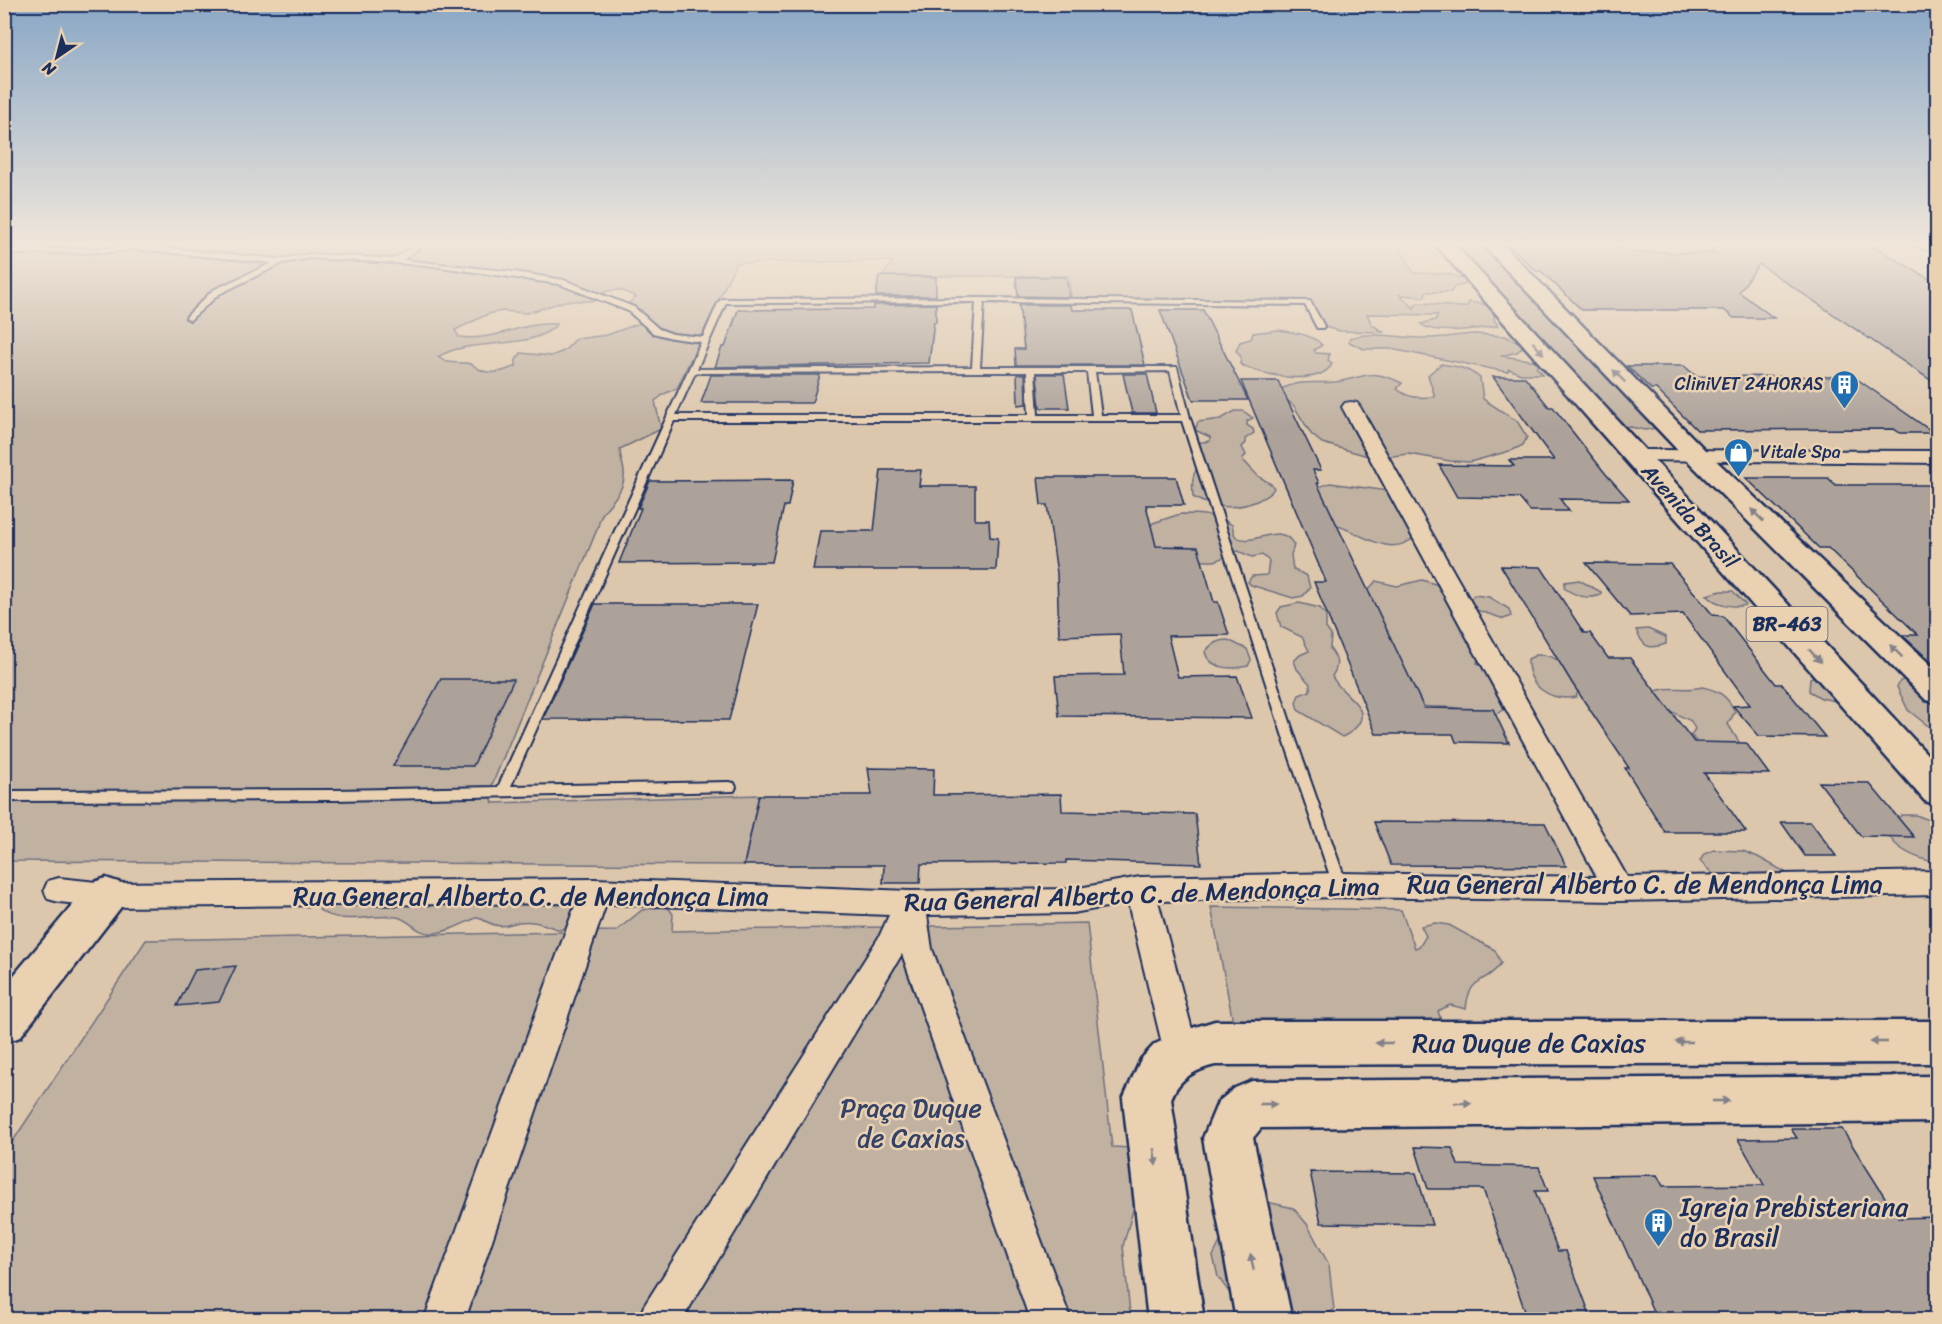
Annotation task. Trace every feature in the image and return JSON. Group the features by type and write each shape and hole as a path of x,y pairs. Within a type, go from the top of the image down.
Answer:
{"main road":[{"name":"Avenida Brasil","path":"1498,304 1938,791"},
{"name":"BR-463","path":"1549,304 1697,456 1938,692"},
{"path":"4,1022 106,895"},
{"name":"Rua Duque de Caxias","path":"1176,1320 1147,1100 1156,1076 1181,1052 1215,1043 1938,1042"},
{"path":"1264,1320 1228,1138 1235,1119 1252,1105 1938,1099"}],"street":[{"path":"1351,407 1619,889"},
{"path":"1636,456 1938,457"},
{"name":"Rua General Alberto C. de Mendonça Lima","path":"59,890 106,895 596,891 910,903 1073,901 1140,889 1340,885 1619,889 1938,883"},
{"path":"1140,889 1181,1052"},
{"path":"444,1320 596,891"},
{"path":"658,1320 890,946 910,903"},
{"path":"910,903 916,949 1051,1320"}],"lane":[{"path":"190,318 204,304"},
{"path":"617,304 631,309 656,331 672,336 705,340"},
{"path":"503,790 722,304"},
{"path":"976,370 980,304"},
{"path":"1307,304 1320,326"},
{"path":"692,371 1174,369 1186,418 1289,737 1340,885"},
{"path":"1031,370 1034,418"},
{"path":"1091,370 1097,418"},
{"path":"671,418 1186,418"},
{"path":"4,796 334,795 729,787"}],"green space":[{"path":"5,304 556,304 527,313 502,311 488,314 455,330 459,337 472,338 532,325 557,324 547,333 518,341 467,347 438,357 450,362 471,364 478,369 493,372 516,366 516,360 521,353 551,356 564,351 576,339 607,335 643,322 645,316 642,310 632,307 631,304 717,304 677,388 655,401 661,429 620,449 624,481 599,521 490,790 493,803 759,795 744,865 5,861"},
{"path":"1310,304 1409,304 1414,308 1417,304 1467,307 1468,304 1482,304 1495,309 1494,319 1498,326 1436,330 1421,324 1435,320 1438,315 1367,314 1372,325 1384,332 1340,331 1320,326"},
{"path":"1511,304 1541,304 1659,424 1656,428 1645,430 1625,426"},
{"path":"1278,330 1302,334 1318,341 1322,345 1314,350 1316,353 1330,354 1328,360 1332,363 1331,366 1313,376 1287,377 1260,372 1240,364 1241,357 1236,351 1240,342 1251,339 1253,333"},
{"path":"1474,334 1505,336 1525,345 1517,352 1501,356 1538,361 1540,364 1536,367 1543,374 1521,374 1509,369 1507,372 1391,349 1364,349 1349,342 1350,338 1368,335 1438,338"},
{"path":"1441,364 1462,368 1480,378 1483,399 1517,421 1527,437 1523,445 1470,462 1409,454 1375,458 1322,443 1311,434 1294,406 1284,398 1280,390 1300,383 1335,382 1374,375 1402,383 1397,389 1406,395 1420,398 1435,397 1428,375"},
{"path":"1235,411 1243,411 1253,418 1247,421 1247,425 1253,429 1254,433 1245,439 1246,443 1242,447 1246,455 1242,459 1258,476 1274,488 1270,494 1251,503 1234,507 1217,506 1193,497 1192,483 1201,464 1190,451 1190,446 1194,443 1210,441 1210,437 1195,430 1198,422 1221,419"},
{"path":"1330,483 1388,491 1415,537 1394,546 1372,541 1331,524 1315,488"},
{"path":"1180,514 1214,517 1226,521 1232,525 1235,536 1242,539 1281,534 1294,545 1291,555 1293,569 1307,576 1310,588 1303,596 1293,598 1251,585 1248,582 1252,576 1267,575 1269,561 1262,555 1252,557 1238,551 1215,561 1193,561 1158,548 1150,539 1148,528 1153,523"},
{"path":"1422,580 1445,587 1483,652 1477,663 1498,675 1514,697 1501,712 1488,715 1452,707 1423,706 1366,592 1376,581 1397,586"},
{"path":"1579,580 1601,592 1601,595 1582,596 1564,588 1565,582"},
{"path":"1721,591 1733,591 1746,605 1725,605 1707,595"},
{"path":"1474,595 1489,597 1509,609 1511,616 1504,619 1473,609 1469,601"},
{"path":"1299,603 1320,608 1326,615 1326,628 1331,635 1330,649 1337,662 1332,676 1361,712 1361,719 1357,726 1342,737 1298,710 1296,702 1299,695 1310,691 1310,684 1297,669 1294,661 1309,651 1302,637 1281,627 1277,613 1281,607"},
{"path":"1648,629 1666,637 1666,644 1651,647 1645,644 1636,630"},
{"path":"1228,640 1247,649 1251,660 1248,666 1222,667 1207,658 1205,652 1210,647 1217,642"},
{"path":"1536,655 1551,657 1566,668 1581,684 1576,697 1557,697 1542,690 1536,684 1531,677 1528,659"},
{"path":"1817,675 1848,704 1821,698 1809,691 1810,678"},
{"path":"1908,678 1937,689 1937,733 1908,710 1897,687 1900,681"},
{"path":"1702,687 1722,695 1732,706 1735,712 1728,724 1739,742 1734,749 1699,746 1691,735 1695,729 1691,721 1666,709 1652,693 1670,688"},
{"path":"1902,815 1916,815 1937,823 1937,863 1909,854 1892,840 1888,834 1895,820"},
{"path":"1714,850 1743,851 1758,857 1787,873 1799,884 1801,895 1785,898 1757,897 1733,889 1711,873 1700,861 1704,854"},
{"path":"580,892 590,912 561,930 540,923 524,921 502,926 488,923 478,917 445,931 428,933 397,917 347,918 328,915 319,910 335,895"},
{"name":"Praça Duque de Caxias","path":"667,906 673,914 672,931 1087,923 1112,1147 1133,1148 1143,1174 1123,1246 1130,1313 1136,1319 5,1320 5,1153 146,940 616,931 642,910"},
{"path":"1211,907 1401,910 1415,948 1420,946 1426,936 1421,926 1435,923 1449,925 1495,950 1501,963 1496,970 1479,981 1471,990 1466,1009 1450,1005 1438,1011 1442,1024 1233,1022"},
{"path":"1254,1199 1293,1208 1307,1224 1329,1265 1334,1310 1319,1318 1245,1314 1218,1277 1213,1256 1237,1208"}],"building":[{"path":"936,304 936,322 934,322 929,363 715,367 738,310 873,309 874,305"},
{"path":"1575,304 1755,304 1774,318 1734,318 1724,310 1582,310"},
{"path":"1818,304 1938,304 1938,385"},
{"path":"1019,305 1071,305 1072,310 1132,310 1145,365 1016,365 1015,349 1024,349"},
{"path":"1160,310 1203,310 1248,400 1193,400"},
{"path":"1627,366 1684,366 1696,376 1854,377 1934,433 1900,433 1894,429 1697,430 1656,389 1651,389"},
{"path":"1017,374 1025,374 1026,404 1018,405"},
{"path":"1037,374 1064,374 1069,408 1040,408"},
{"path":"1123,374 1147,374 1156,413 1132,413"},
{"path":"711,375 820,375 812,403 701,403"},
{"path":"1493,377 1525,377 1549,407 1553,407 1629,500 1560,499 1569,511 1530,511 1519,498 1457,497 1439,465 1514,466 1509,460 1554,460"},
{"path":"1241,381 1278,381 1321,470 1313,470 1319,483 1317,483 1424,708 1493,709 1509,743 1456,742 1453,734 1376,734 1314,582 1326,582"},
{"path":"881,470 921,470 919,486 975,486 975,520 989,520 990,537 998,538 996,570 813,570 820,531 874,531"},
{"path":"1038,477 1176,477 1184,505 1146,505 1156,546 1198,547 1214,602 1218,602 1229,635 1168,636 1178,677 1237,676 1252,718 1059,716 1055,676 1124,675 1120,634 1059,636 1057,573 1047,505 1041,505"},
{"path":"1746,478 1828,478 1836,485 1938,485 1938,668 1902,635 1918,635 1828,548 1819,548"},
{"path":"793,480 788,506 784,506 772,562 619,563 650,481"},
{"path":"1586,563 1670,564 1713,615 1723,616 1776,684 1782,684 1825,737 1759,736 1733,706 1750,705 1683,614 1630,616"},
{"path":"1501,566 1541,567 1584,633 1590,633 1608,658 1630,658 1694,742 1746,743 1769,774 1704,773 1746,832 1665,832 1625,768 1629,768 1572,683"},
{"path":"595,604 758,604 729,720 543,719"},
{"path":"441,679 514,679 473,766 393,766"},
{"path":"868,768 934,769 933,795 1061,794 1062,811 1195,814 1201,864 1066,860 1066,863 921,864 920,883 883,883 884,865 744,865 759,795 872,795"},
{"path":"1819,782 1869,783 1914,837 1861,836"},
{"path":"1374,822 1545,823 1566,866 1391,865"},
{"path":"1781,822 1811,822 1836,856 1805,856"},
{"path":"236,966 219,1002 177,1006 195,970"},
{"path":"1791,1129 1842,1129 1898,1218 1938,1217 1938,1320 1657,1320 1593,1176 1657,1175 1663,1186 1764,1185 1738,1139 1797,1138"},
{"path":"1415,1147 1452,1148 1458,1165 1539,1167 1548,1191 1535,1191 1558,1251 1566,1251 1592,1320 1528,1320 1483,1189 1428,1189"},
{"path":"1310,1172 1416,1173 1432,1225 1321,1223"}],"place":[{"name":"CliniVET 24HORAS","path":"1844,410"},
{"name":"Vitale Spa","path":"1739,478"},
{"name":"Igreja Prebisteriana do Brasil","path":"1659,1248"}]}
